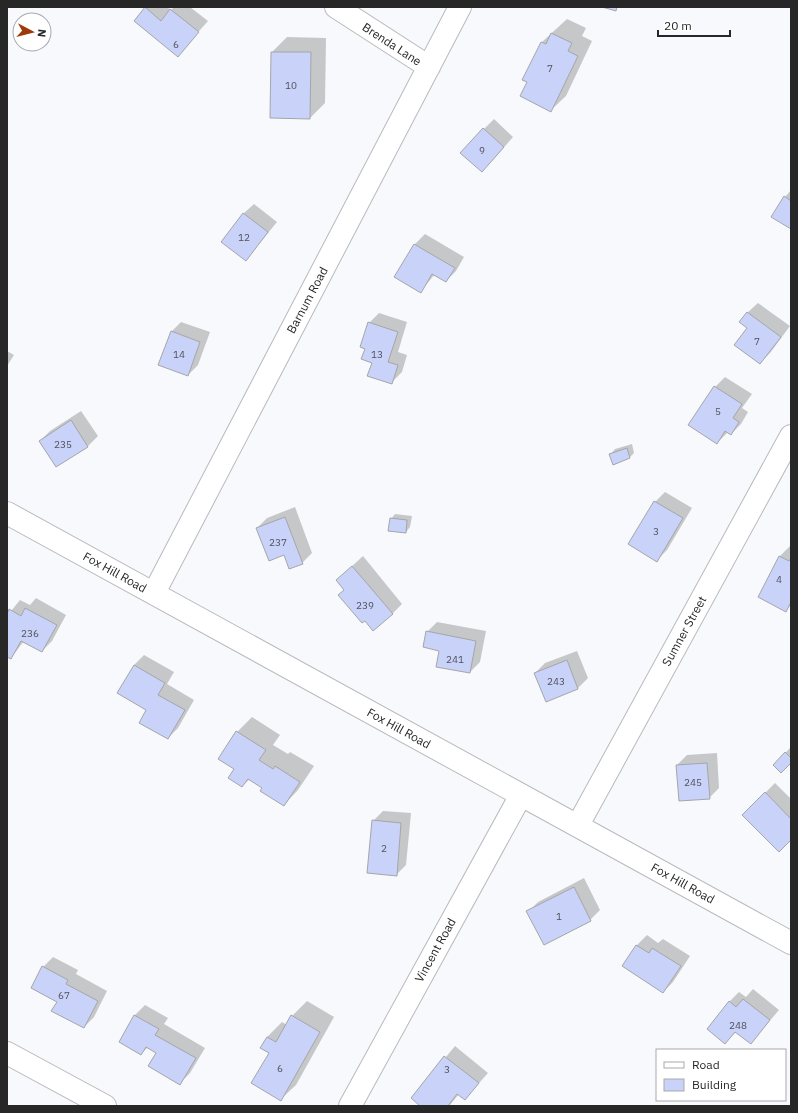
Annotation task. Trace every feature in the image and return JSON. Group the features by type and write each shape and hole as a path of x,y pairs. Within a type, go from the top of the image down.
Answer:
{"street":[{"name":"Brenda Lane","path":"336,7 429,67"},
{"name":"Barnum Road","path":"154,593 460,7"},
{"name":"Sumner Street","path":"578,825 791,436"},
{"name":"Fox Hill Road","path":"7,513 791,943"},
{"name":"Vincent Road","path":"350,1106 521,795"},
{"path":"7,1053 105,1106"}],"building":[{"path":"145,7 161,21 170,9 199,32 178,57 134,21"},
{"path":"602,7 617,7 616,11"},
{"path":"551,33 572,43 568,51 578,56 551,112 520,96 527,82 522,80 541,42 546,44"},
{"path":"271,52 311,52 310,119 270,118"},
{"path":"483,128 504,147 482,172 460,153"},
{"path":"784,196 791,201 791,229 771,217"},
{"path":"243,213 268,232 246,261 221,242"},
{"path":"414,244 455,268 446,282 432,274 421,293 394,277"},
{"path":"747,312 781,337 760,364 734,345 747,328 739,322"},
{"path":"368,322 398,332 388,362 398,365 392,384 367,376 372,363 361,359 365,349 360,347"},
{"path":"171,331 200,342 188,376 158,365"},
{"path":"714,386 742,404 733,418 739,422 731,435 725,431 717,444 688,425"},
{"path":"71,420 88,447 56,467 39,441"},
{"path":"627,448 630,458 613,465 609,454"},
{"path":"654,501 683,518 657,562 628,544"},
{"path":"285,517 303,564 289,569 284,555 269,561 256,528"},
{"path":"390,518 407,520 406,533 388,531"},
{"path":"779,556 789,561 791,558 791,602 786,612 758,597"},
{"path":"352,566 393,614 373,631 365,621 362,623 338,595 344,590 336,580"},
{"path":"25,608 57,625 42,652 21,641 11,659 7,657 7,614 9,609 21,616"},
{"path":"426,631 476,641 470,673 436,667 439,651 423,647"},
{"path":"567,660 578,689 546,702 534,673"},
{"path":"134,665 165,683 158,695 185,710 168,739 139,723 146,710 117,693"},
{"path":"236,731 266,750 259,760 273,769 275,766 300,782 284,806 260,791 262,788 248,779 242,787 228,778 234,769 218,759"},
{"path":"785,752 791,758 791,763 781,773 773,765"},
{"path":"707,763 710,799 679,801 676,765"},
{"path":"765,792 791,819 791,840 779,852 742,815"},
{"path":"372,820 401,823 397,876 367,873"},
{"path":"574,887 591,921 544,945 526,911"},
{"path":"636,945 649,953 652,948 681,966 663,993 622,966"},
{"path":"42,966 68,980 66,984 98,1001 84,1028 51,1011 57,1002 31,988"},
{"path":"743,999 770,1020 751,1044 735,1032 725,1044 707,1029 729,1001 736,1007"},
{"path":"134,1015 159,1029 155,1035 196,1058 180,1085 148,1066 156,1053 146,1047 141,1055 119,1042"},
{"path":"291,1015 320,1032 281,1101 251,1083 269,1053 260,1048 267,1037 276,1042"},
{"path":"444,1056 479,1083 465,1100 457,1094 448,1106 420,1106 411,1098"}]}
